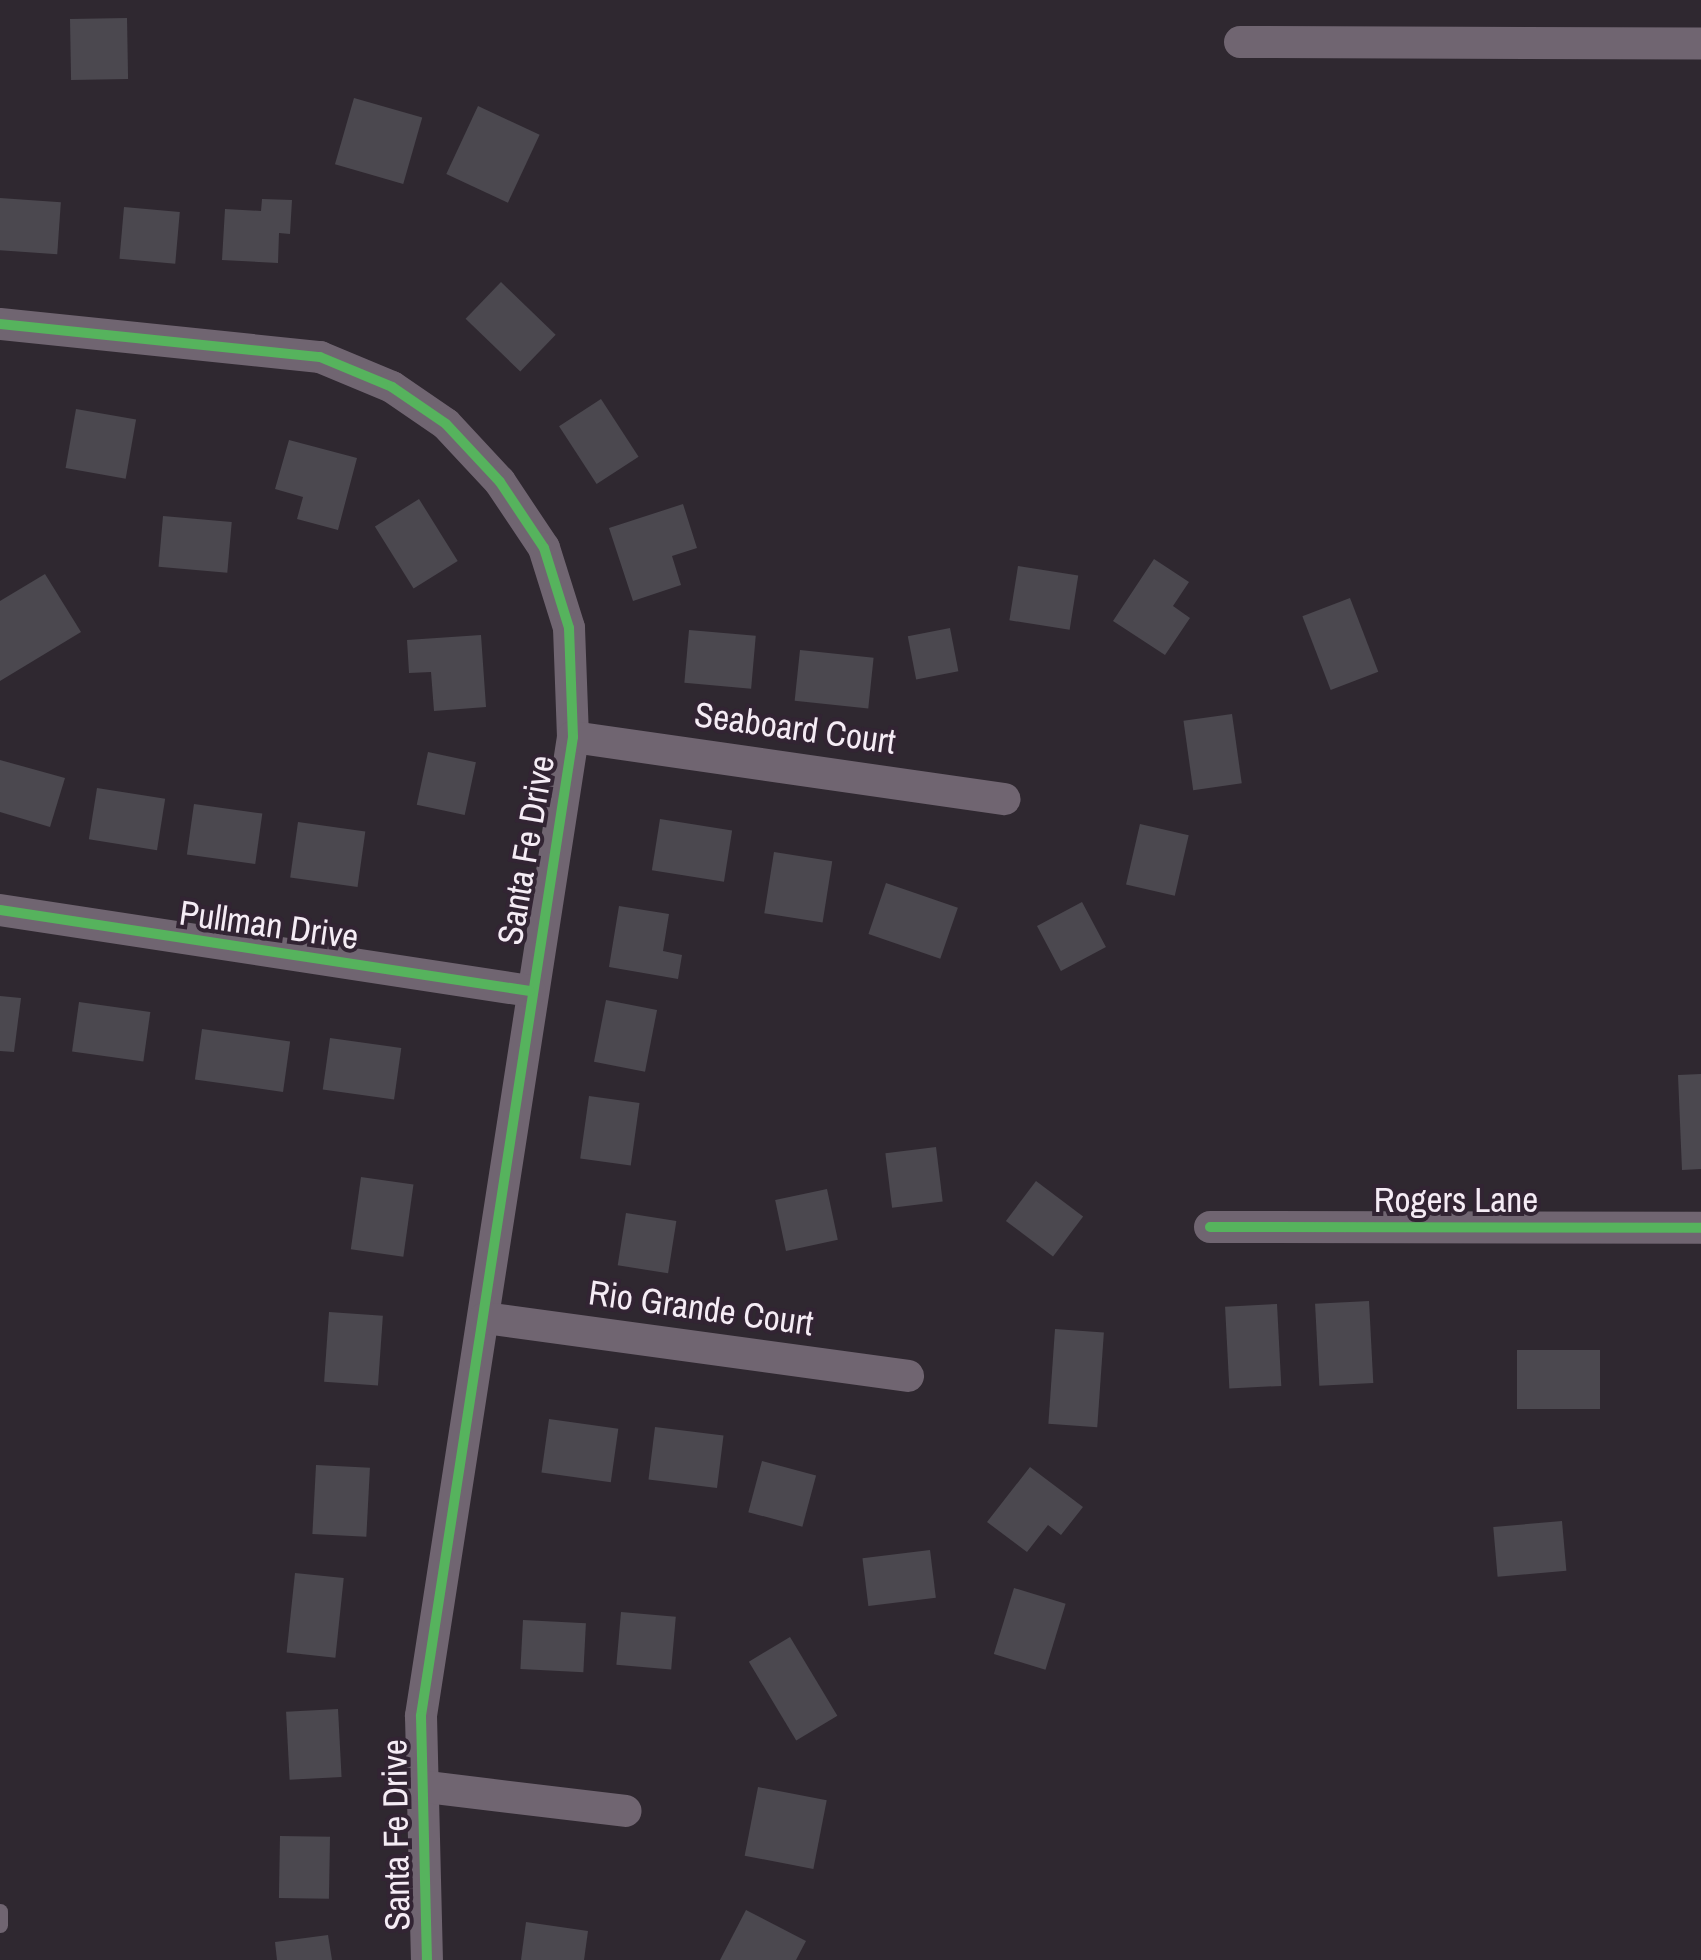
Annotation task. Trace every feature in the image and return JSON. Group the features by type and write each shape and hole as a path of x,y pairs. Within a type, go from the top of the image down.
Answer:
{"street":[{"path":"1240,42 1701,44"},
{"name":"Santa Fe Drive","path":"0,324 320,357 392,387 446,424 500,482 544,548 569,628 573,736 530,991 485,1318 421,1716 419,1786 428,1960"},
{"name":"Seaboard Court","path":"573,736 1006,800"},
{"name":"Pullman Drive","path":"0,910 530,991"},
{"name":"Rogers Lane","path":"1210,1227 1701,1228"},
{"name":"Rio Grande Court","path":"485,1318 908,1376"},
{"path":"419,1786 625,1811"}],"lane":[{"path":"0,1911 0,1925"}],"building":[{"path":"127,18 128,79 71,80 70,19"},
{"path":"354,98 422,118 403,184 335,164"},
{"path":"478,106 540,135 508,203 446,174"},
{"path":"0,198 61,202 57,254 0,250"},
{"path":"262,199 292,200 290,234 279,233 278,263 222,260 225,209 261,211"},
{"path":"124,207 180,212 175,264 119,259"},
{"path":"501,282 556,335 520,371 466,319"},
{"path":"601,399 639,457 597,484 559,426"},
{"path":"76,409 136,420 126,479 66,468"},
{"path":"289,440 357,458 338,530 297,519 303,497 275,489"},
{"path":"419,499 458,561 414,588 375,527"},
{"path":"683,504 697,548 672,556 681,585 633,601 609,528"},
{"path":"163,516 232,522 227,573 159,567"},
{"path":"1154,559 1189,582 1173,606 1190,618 1165,655 1113,621"},
{"path":"1018,566 1078,576 1070,630 1009,620"},
{"path":"45,574 81,632 0,681 0,601"},
{"path":"1350,598 1378,672 1331,690 1302,616"},
{"path":"950,628 958,671 916,679 908,636"},
{"path":"689,630 756,636 751,689 684,683"},
{"path":"481,635 486,707 434,711 431,672 409,673 407,640"},
{"path":"800,650 874,658 868,708 795,701"},
{"path":"1232,714 1242,783 1193,790 1183,721"},
{"path":"428,752 476,762 465,815 417,805"},
{"path":"0,760 65,778 50,827 0,812"},
{"path":"97,788 165,799 157,850 89,839"},
{"path":"194,804 262,814 255,864 187,855"},
{"path":"660,819 732,830 724,882 652,870"},
{"path":"298,822 365,831 358,887 290,877"},
{"path":"1140,824 1189,835 1175,896 1126,884"},
{"path":"774,852 832,861 823,922 764,913"},
{"path":"886,883 958,908 940,959 868,934"},
{"path":"1082,902 1106,947 1061,971 1037,926"},
{"path":"619,906 669,914 663,951 682,955 678,979 609,967"},
{"path":"0,996 21,998 14,1052 0,1051"},
{"path":"606,1000 657,1010 645,1072 594,1062"},
{"path":"79,1002 150,1012 143,1062 72,1052"},
{"path":"202,1029 290,1041 283,1092 195,1080"},
{"path":"330,1038 401,1048 394,1100 323,1089"},
{"path":"1701,1074 1701,1169 1682,1170 1678,1075"},
{"path":"589,1096 640,1103 631,1165 580,1158"},
{"path":"936,1147 943,1202 892,1208 885,1153"},
{"path":"361,1177 413,1184 403,1257 351,1249"},
{"path":"1036,1181 1083,1217 1053,1256 1006,1221"},
{"path":"827,1189 838,1240 786,1251 775,1200"},
{"path":"626,1213 676,1221 668,1273 618,1265"},
{"path":"1369,1301 1373,1383 1319,1386 1315,1304"},
{"path":"1277,1304 1281,1386 1229,1389 1225,1307"},
{"path":"329,1312 383,1316 378,1386 324,1382"},
{"path":"1055,1329 1104,1332 1097,1427 1048,1424"},
{"path":"1517,1350 1600,1350 1600,1409 1517,1409"},
{"path":"549,1419 618,1429 611,1482 541,1472"},
{"path":"655,1427 723,1435 717,1488 649,1480"},
{"path":"762,1461 816,1475 802,1527 748,1512"},
{"path":"316,1465 370,1468 366,1537 312,1534"},
{"path":"1030,1467 1083,1507 1061,1535 1048,1525 1027,1552 987,1522"},
{"path":"1562,1521 1566,1571 1498,1577 1493,1527"},
{"path":"930,1550 936,1598 868,1606 863,1558"},
{"path":"295,1573 344,1578 335,1658 287,1653"},
{"path":"1014,1588 1066,1604 1045,1670 994,1654"},
{"path":"621,1612 676,1617 671,1670 616,1665"},
{"path":"523,1620 586,1623 583,1672 520,1669"},
{"path":"790,1637 837,1716 796,1741 749,1662"},
{"path":"338,1709 342,1777 290,1780 286,1712"},
{"path":"758,1787 827,1800 813,1869 745,1856"},
{"path":"280,1836 330,1837 329,1899 279,1898"},
{"path":"746,1910 806,1941 796,1960 720,1960"},
{"path":"526,1922 588,1931 584,1960 521,1960"},
{"path":"328,1935 332,1960 277,1960 275,1942"}],"cycle path":[{"path":"0,324 320,357 392,387 446,424 500,482 544,548 569,628 573,737 421,1716 427,1960"},
{"path":"0,910 530,991"},
{"path":"1210,1227 1701,1228"}]}
